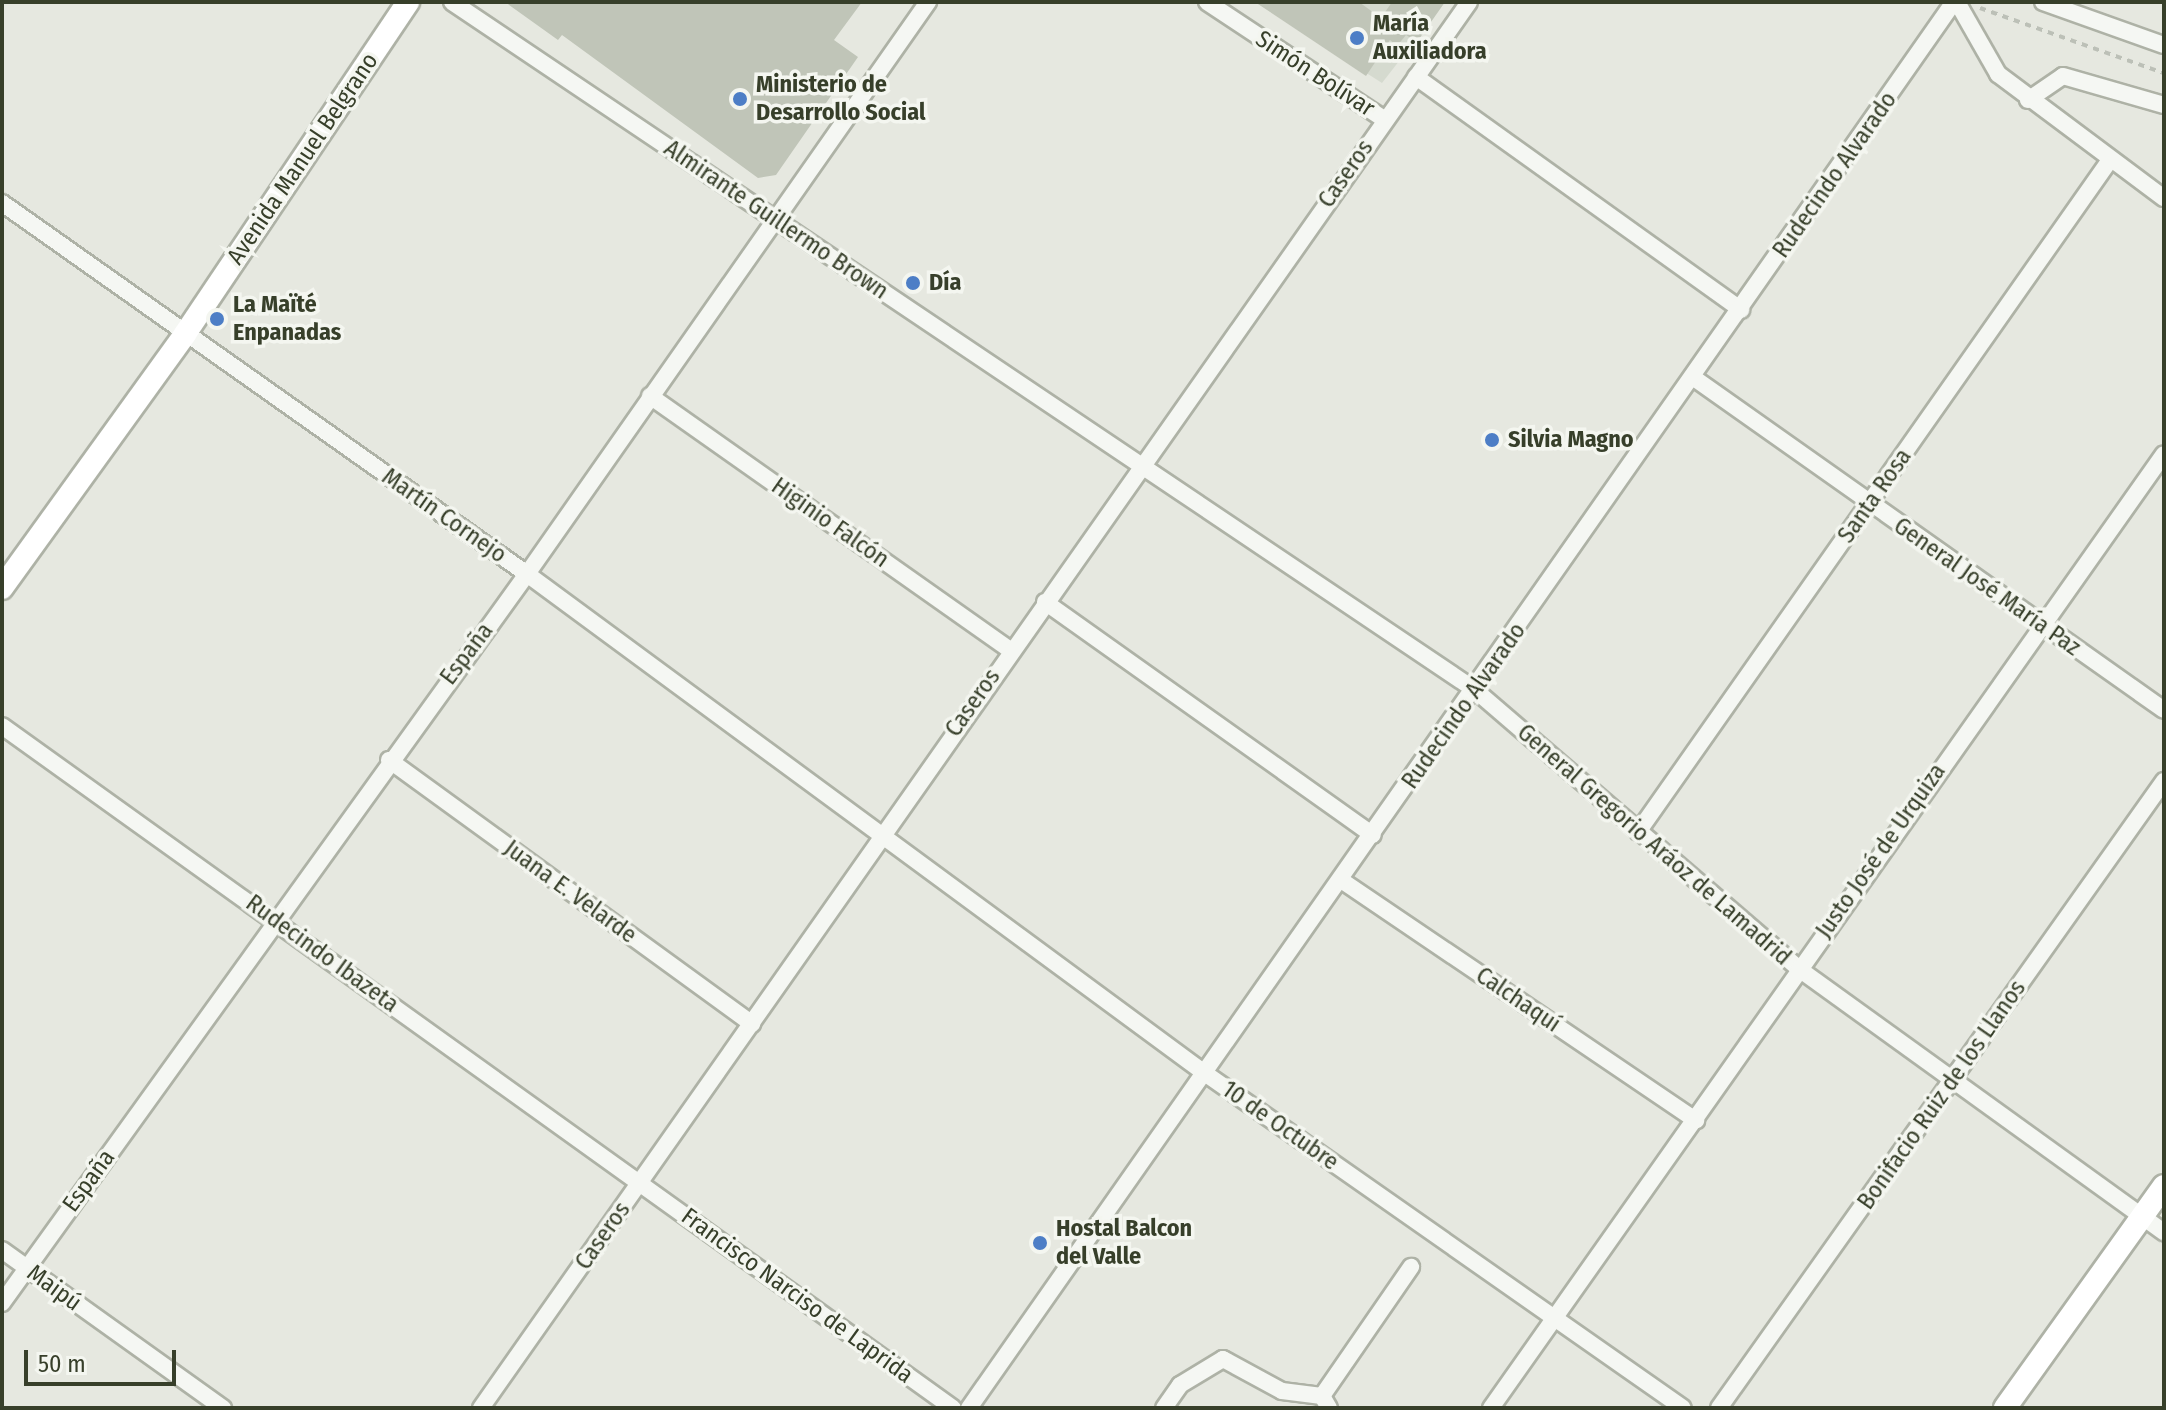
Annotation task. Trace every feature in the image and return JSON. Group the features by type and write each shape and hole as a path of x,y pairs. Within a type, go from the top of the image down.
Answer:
{"main road":[{"name":"Avenida Manuel Belgrano","path":"2,588 185,334 408,2"},
{"path":"2005,1408 2164,1186"}],"street":[{"name":"Almirante Guillermo Brown","path":"452,2 1140,465"},
{"name":"España","path":"2,1303 389,760 527,574 773,218 928,2"},
{"name":"Simón Bolívar","path":"1207,2 1384,119"},
{"name":"Caseros","path":"481,1408 1140,465 1469,2"},
{"path":"1956,2 1998,74 2028,100 2164,198"},
{"name":"Rudecindo Alvarado","path":"969,1408 1956,2"},
{"path":"2043,2 2164,45"},
{"path":"2028,100 2063,76 2164,105"},
{"path":"1416,77 1741,310"},
{"name":"Santa Rosa","path":"1638,832 2110,160"},
{"name":"Martín Cornejo","path":"2,203 527,574 881,837"},
{"name":"General José María Paz","path":"1694,378 2164,710"},
{"name":"Higinio Falcón","path":"650,396 1010,650"},
{"name":"Justo José de Urquiza","path":"1491,1408 1696,1120 2039,624 2164,454"},
{"name":"General Gregorio Aráoz de Lamadrid","path":"1140,465 1475,690 1799,969 2164,1232"},
{"path":"1045,602 1373,835"},
{"name":"Rudecindo Ibazeta","path":"2,726 640,1184"},
{"name":"Juana E. Velarde","path":"389,760 752,1024"},
{"name":"Bonifacio Ruiz de los Llanos","path":"1719,1408 2164,781"},
{"name":"10 de Octubre","path":"881,837 1206,1074 1683,1408"},
{"name":"Calchaquí","path":"1341,880 1696,1120"},
{"name":"Francisco Narciso de Laprida","path":"640,1184 953,1408"},
{"name":"Maipú","path":"2,1250 223,1408"},
{"path":"1164,1408 1180,1385 1223,1359 1282,1391 1326,1402 1411,1267"}],"path":[{"path":"1977,7 2164,73"}],"shaded area":[{"name":"María Auxiliadora","path":"1255,2 1445,2 1382,83"}],"building":[{"name":"Ministerio de Desarrollo Social","path":"505,2 862,2 834,40 858,57 776,175 758,178 562,35 558,40"},
{"name":"María Auxiliadora","path":"1255,2 1359,2 1381,18 1392,2 1445,2 1417,42 1406,35 1397,46 1390,40 1366,76"}],"place":[{"name":"María Auxiliadora","path":"1357,38"},
{"name":"Ministerio de Desarrollo Social","path":"740,99"},
{"name":"Día","path":"913,283"},
{"name":"La Maïté Enpanadas","path":"217,319"},
{"name":"Silvia Magno","path":"1492,440"},
{"name":"Hostal Balcon del Valle","path":"1040,1243"}]}
